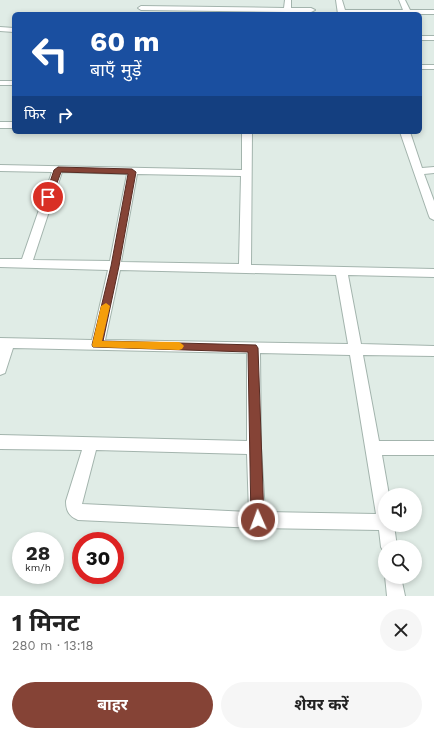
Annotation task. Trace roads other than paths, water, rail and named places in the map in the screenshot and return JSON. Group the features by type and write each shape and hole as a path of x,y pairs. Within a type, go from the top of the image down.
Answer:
{"street":[{"path":"161,8 163,0"},
{"path":"287,10 288,0"},
{"path":"339,0 342,12"},
{"path":"402,0 407,12"},
{"path":"141,8 311,10"},
{"path":"422,12 434,12"},
{"path":"0,29 12,30"},
{"path":"422,38 434,38"},
{"path":"422,67 434,67"},
{"path":"0,83 12,83"},
{"path":"0,125 12,125"},
{"path":"245,269 247,134"},
{"path":"406,134 434,216"},
{"path":"0,168 132,172 246,173"},
{"path":"26,264 58,170"},
{"path":"418,171 434,170"},
{"path":"97,345 115,266 132,172"},
{"path":"0,263 434,272"},
{"path":"341,271 354,349 374,448 380,488"},
{"path":"0,369 4,343 434,351"},
{"path":"253,348 254,448 258,520"},
{"path":"0,442 254,448"},
{"path":"91,443 74,501 74,508 78,512 258,520 378,522"},
{"path":"374,448 434,448"},
{"path":"394,584 396,596"}]}
